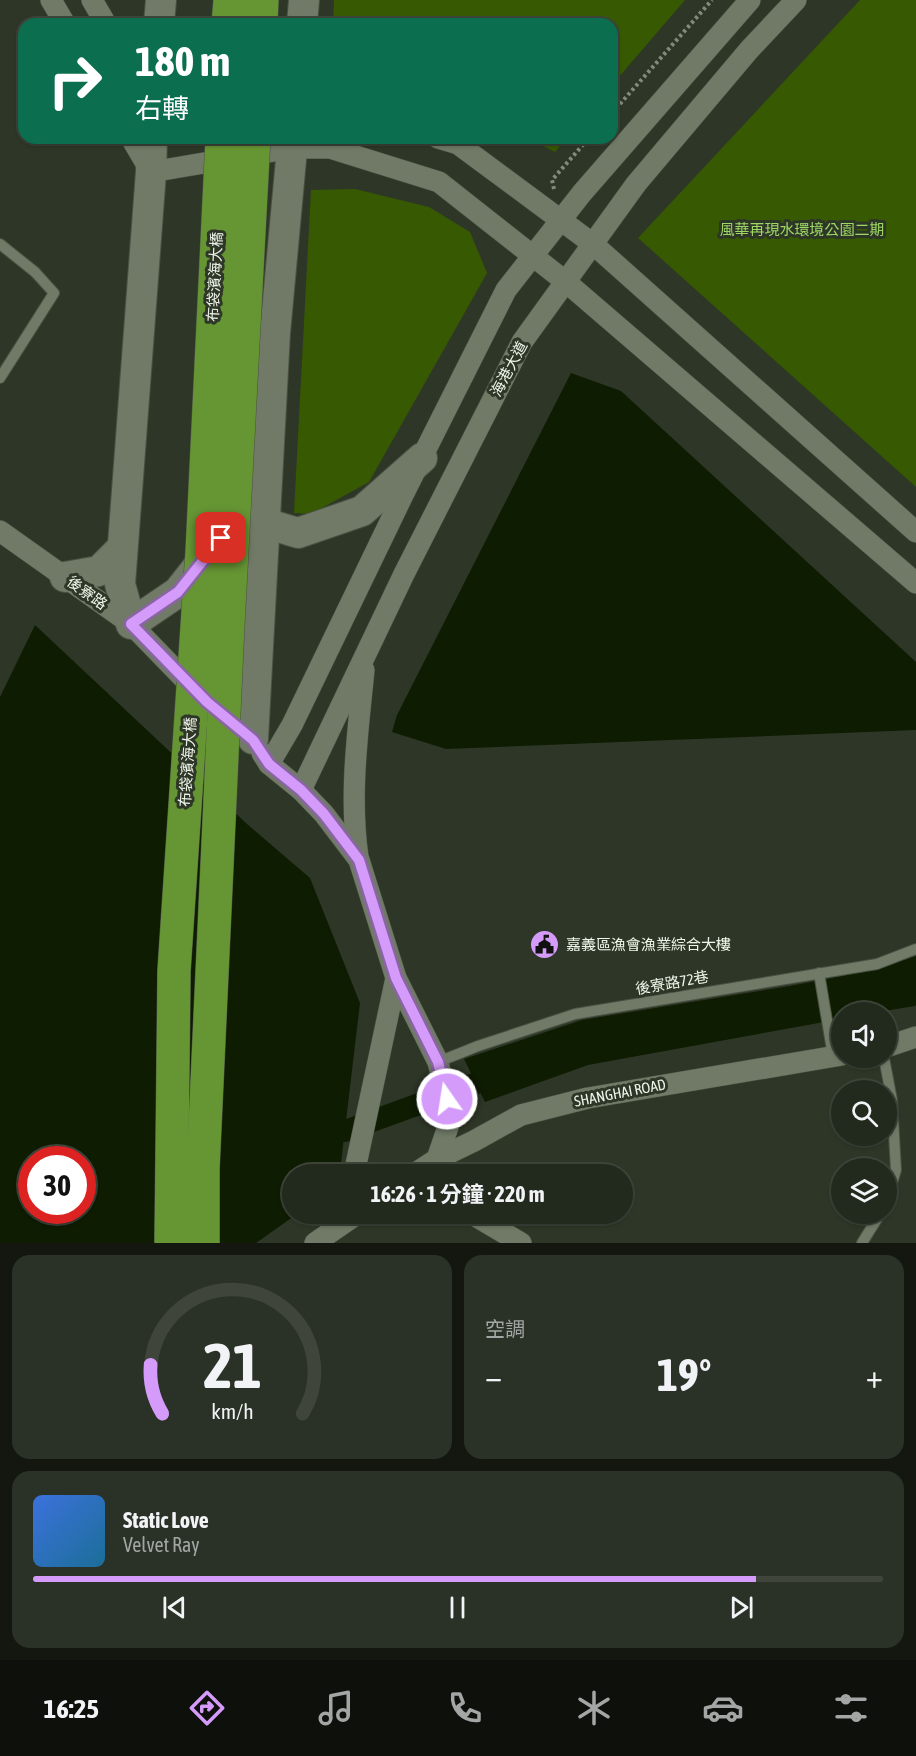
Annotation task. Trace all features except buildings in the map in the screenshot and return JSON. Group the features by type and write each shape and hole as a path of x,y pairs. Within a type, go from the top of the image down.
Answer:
{"highway":[{"path":"228,18 230,0"},
{"path":"261,18 262,0"},
{"name":"布袋濱海大橋","path":"171,1243 174,971 202,551 222,144"},
{"path":"203,1243 204,1145 254,144"}],"street":[{"path":"51,0 62,18"},
{"path":"92,0 102,18"},
{"path":"160,18 161,0"},
{"path":"302,18 304,0"},
{"path":"261,752 292,725 507,290 582,193 750,0"},
{"name":"海港大道","path":"301,790 409,563 522,342 636,184 749,50 796,0"},
{"path":"135,144 151,172"},
{"path":"152,144 120,584 131,624 178,592 249,502 268,460"},
{"path":"151,172 287,144"},
{"path":"261,752 268,460 275,333 292,144"},
{"path":"300,144 330,148 440,182 534,255 916,583"},
{"path":"458,144 593,244 916,532"},
{"path":"265,523 298,533 362,511 422,458"},
{"name":"後寮路","path":"0,531 131,624 207,702 301,790 324,814 359,860 396,978 438,1062 451,1118 442,1164"},
{"path":"65,577 99,571 123,548"},
{"path":"359,860 355,832 356,755 366,654"},
{"path":"356,1164 396,978"},
{"path":"897,1043 916,1037"},
{"name":"SHANGHAI ROAD","path":"445,1164 474,1141 521,1115 588,1098 831,1057"},
{"path":"315,1243 340,1224"},
{"path":"336,1243 346,1224"},
{"path":"489,1224 521,1243"}],"lane":[{"path":"0,244 35,272 54,293 0,378"},
{"name":"後寮路72巷","path":"438,1062 478,1046 575,1014 877,964 916,949"},
{"path":"819,973 831,1028"},
{"path":"886,1068 892,1100 895,1158"},
{"path":"862,1243 874,1224"}],"path":[{"path":"618,105 712,0"},
{"path":"561,221 552,180 584,144"}],"green space":[{"path":"334,0 685,0 618,78 618,18 333,18"},
{"name":"風華再現水環境公園二期","path":"860,0 916,0 916,487 638,238"},
{"path":"540,144 562,144 555,152"},
{"path":"355,189 429,207 470,232 487,273 369,482 311,514 294,513 311,190"}],"shaded area":[{"path":"571,373 621,391 916,662 916,730 446,749 392,732 397,715"},
{"path":"35,625 247,824 310,878 360,1003 341,1164 282,1164 283,1224 256,1243 0,1243 0,697"},
{"path":"916,956 916,1005 897,1009 897,1002 831,1002 831,1021 588,1065 485,1102 464,1059 582,1020 863,972"}],"waterway":[{"path":"345,1131 504,1073"}],"place":[{"name":"嘉義區漁會漁業綜合大樓","path":"545,945"}],"route":[{"path":"221,538 178,592 131,624 207,702 253,740 269,764 301,790 324,814 359,860 396,978 438,1062 447,1099"}]}
